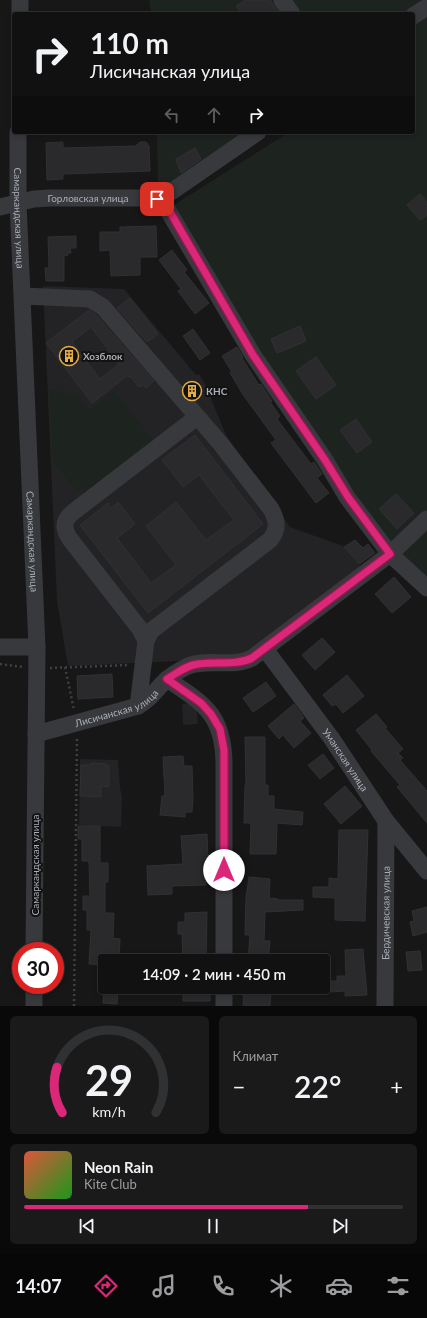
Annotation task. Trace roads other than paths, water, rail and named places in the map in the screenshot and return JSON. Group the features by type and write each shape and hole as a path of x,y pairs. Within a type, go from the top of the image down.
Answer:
{"street":[{"path":"20,0 20,12"},
{"path":"282,0 291,12"},
{"name":"Самаркандская улица","path":"18,134 18,203 37,648 34,942"},
{"name":"Горловская улица","path":"0,207 49,198 153,198 171,192 255,134"},
{"path":"153,198 160,200 166,205 253,355 325,460 348,497 390,554 427,588"},
{"path":"22,296 90,299 100,304 220,443 271,509 274,515 276,528 270,540 151,631 146,640 138,706"},
{"path":"146,640 140,630 70,539 64,524 72,513 197,418"},
{"name":"Лисичанская улица","path":"36,734 138,706 151,698 167,679 189,666 198,664 246,661 265,649 390,554 427,519"},
{"path":"0,648 37,648"},
{"name":"Уманская улица","path":"265,649 332,739 386,821 427,871"},
{"path":"167,679 197,699 206,707 216,722 223,740 224,954"},
{"name":"Бердичевская улица","path":"385,1006 386,821"},
{"path":"34,994 34,1006"},
{"path":"224,994 224,1006"}],"place":[{"name":"Хозблок","path":"69,356"},
{"name":"КНС","path":"192,391"}]}
